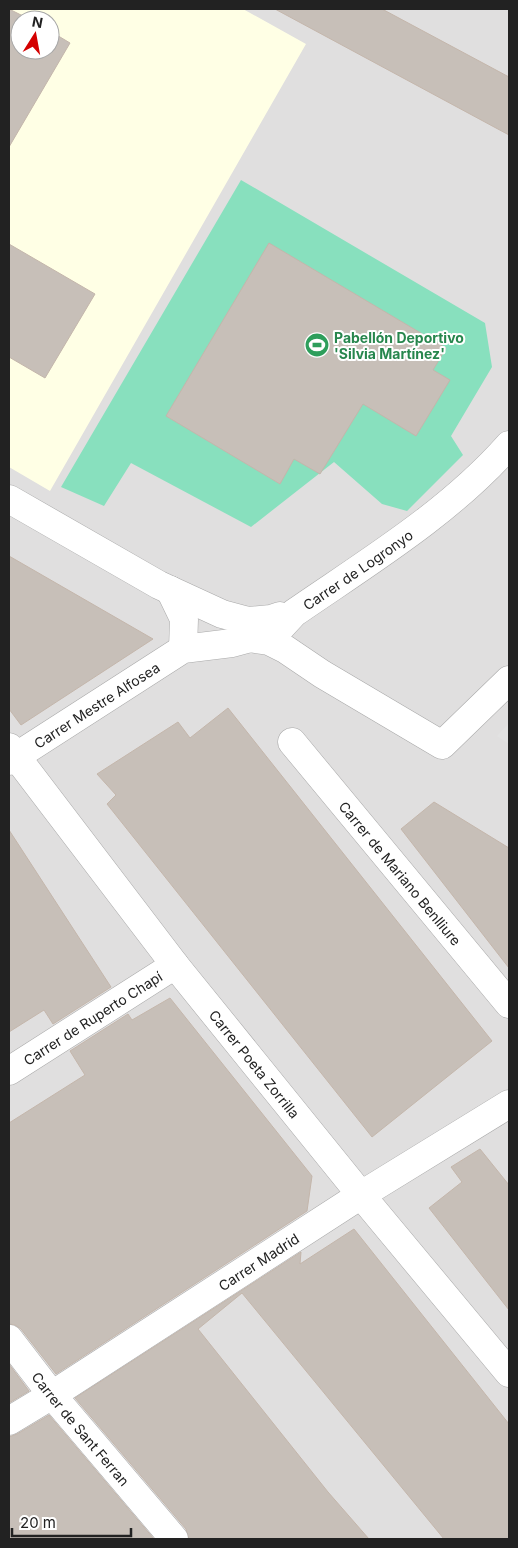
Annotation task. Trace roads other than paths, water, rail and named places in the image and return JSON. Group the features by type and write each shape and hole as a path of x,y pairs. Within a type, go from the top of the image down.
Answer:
{"street":[{"name":"Carrer de Logronyo","path":"184,650 232,644 282,626 294,614 411,532 507,451"},
{"path":"9,499 170,590 222,614 248,621 294,614"},
{"path":"170,590 184,619 184,650"},
{"path":"250,638 269,642 285,649 322,674 442,745 509,680"},
{"name":"Carrer Mestre Alfosea","path":"11,755 184,650"},
{"name":"Carrer de Mariano Benlliure","path":"292,742 509,1004"},
{"name":"Carrer Poeta Zorrilla","path":"11,755 176,965 361,1195 509,1373"},
{"name":"Carrer de Ruperto Chapí","path":"9,1071 176,965"},
{"name":"Carrer Madrid","path":"9,1421 361,1195 509,1104"},
{"name":"Carrer de Sant Ferran","path":"9,1338 52,1395 174,1539"}],"place":[{"name":"Pabellón Deportivo 'Silvia Martínez'","path":"317,345"}]}
